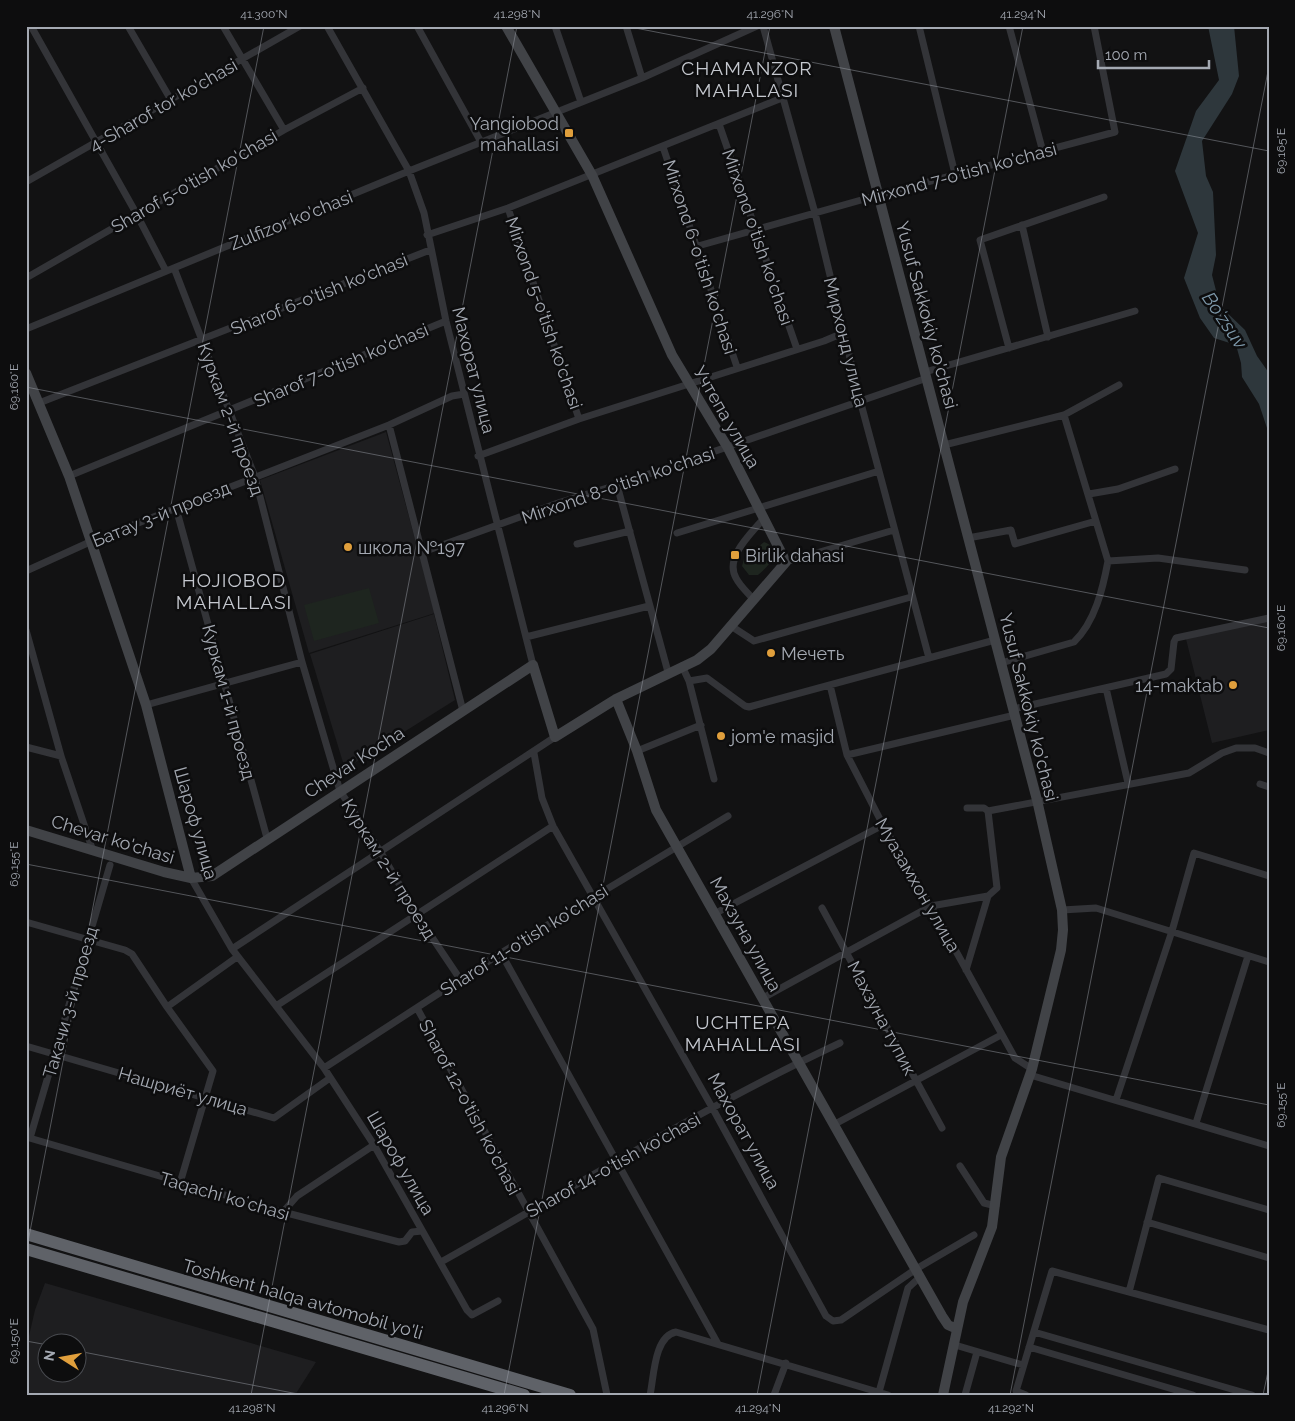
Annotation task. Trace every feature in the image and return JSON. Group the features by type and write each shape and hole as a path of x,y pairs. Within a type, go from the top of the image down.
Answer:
{"highway":[{"name":"Toshkent halqa avtomobil yo'li","path":"26,1234 156,1273 521,1390"},
{"name":"Toshkent halqa avtomobil yo'li","path":"26,1249 521,1390 570,1395"},
{"path":"152,1286 156,1273"}],"street":[{"path":"31,26 136,213 166,271"},
{"path":"128,26 171,100"},
{"path":"223,26 284,130"},
{"name":"4-Sharof tor ko'chasi","path":"26,182 300,26"},
{"name":"Махорат улица","path":"327,26 409,171 424,213 430,250 478,456 533,665 555,737"},
{"path":"416,26 481,142"},
{"name":"Учтепа улица","path":"506,26 592,175 672,355 728,448 786,562"},
{"path":"554,26 581,102"},
{"path":"626,26 642,78"},
{"name":"Zulfizor ko'chasi","path":"26,329 409,171 642,78 757,26"},
{"name":"Мирхонд улица","path":"763,26 815,213 860,400 911,597 929,658"},
{"name":"Yusuf Sakkokiy ko'chasi","path":"834,26 1037,800 1062,910 1061,950 1031,1072 999,1164 996,1206 990,1234 963,1302 943,1395"},
{"path":"919,26 955,174"},
{"path":"1009,26 1043,152"},
{"name":"Mirxond 7-o'tish ko'chasi","path":"698,246 955,174 1115,132 1094,26"},
{"name":"Sharof 5-o'tish ko'chasi","path":"26,278 136,213 363,88"},
{"path":"428,235 508,208 664,147 782,98"},
{"name":"Mirxond o'tish ko'chasi","path":"719,124 797,349"},
{"name":"Mirxond 6-o'tish ko'chasi","path":"664,147 737,367"},
{"path":"1009,348 980,240 1104,197"},
{"name":"Mirxond 5-o'tish ko'chasi","path":"508,208 579,419"},
{"path":"1022,225 1048,337"},
{"name":"Sharof 6-o'tish ko'chasi","path":"39,403 430,250"},
{"name":"Куркам 2-й проезд","path":"174,268 255,477 302,662 340,791 380,851 418,916 460,979"},
{"name":"Mirxond 8-o'tish ko'chasi","path":"423,552 496,527 560,502 728,448 926,375 1009,348 1135,311"},
{"name":"Sharof 7-o'tish ko'chasi","path":"70,476 446,321"},
{"name":"Mirxond 5-o'tish ko'chasi","path":"478,456 579,419 843,333"},
{"name":"Шароф улица","path":"26,372 70,476 146,705 191,878 237,957 324,1068 374,1144 467,1310 472,1315 498,1301"},
{"path":"944,445 1064,415 1119,385"},
{"name":"Батау 3-й проезд","path":"26,571 92,541 390,425 452,396 464,394"},
{"path":"1001,663 1074,642 1081,635 1098,600 1108,561 1064,415"},
{"path":"390,425 463,711"},
{"path":"1089,494 1118,489 1175,469"},
{"path":"677,533 879,472"},
{"path":"617,485 668,672"},
{"name":"Куркам 1-й проезд","path":"176,508 267,838"},
{"path":"753,599 736,578 733,564 740,548 764,518"},
{"path":"968,538 1011,530 1015,544 1096,521"},
{"path":"232,949 616,699 704,655 786,562 894,530"},
{"path":"577,544 630,531"},
{"path":"1108,561 1158,558 1245,570"},
{"path":"731,626 754,641 911,597"},
{"path":"526,637 649,606"},
{"path":"847,755 1166,674 1171,669 1176,638 1269,618"},
{"path":"26,630 61,756 92,848"},
{"path":"689,682 707,678 749,707 995,640"},
{"path":"146,705 302,662"},
{"name":"Chevar Kocha","path":"191,878 212,876 267,838 533,665"},
{"path":"682,666 689,682 714,779"},
{"name":"Муазамхон улица","path":"830,685 847,755 883,825 931,906 1015,1058 1031,1072"},
{"path":"1106,688 1128,784"},
{"name":"Махзуна улица","path":"616,699 637,751 656,810 948,1325 957,1329"},
{"path":"637,751 701,725"},
{"path":"26,747 61,756"},
{"path":"967,808 984,808 988,811 1037,800 1189,773 1222,753 1236,748 1255,748 1269,753"},
{"name":"Махорат улица","path":"534,753 542,798 553,826 713,1109 826,1316 833,1321 840,1320 918,1273 974,1235"},
{"path":"1260,784 1269,787"},
{"path":"763,998 931,906 988,896 997,888 988,811"},
{"name":"Sharof 11-o'tish ko'chasi","path":"324,1068 460,979 676,845 728,816"},
{"path":"716,913 883,825"},
{"path":"276,1006 418,916 553,826"},
{"name":"Chevar ko'chasi","path":"26,830 92,848 164,872 191,878"},
{"path":"1116,1100 1172,931 1194,853 1269,876"},
{"name":"Такачи 3-й проезд","path":"28,1138 55,1054 110,865"},
{"path":"966,970 988,896"},
{"name":"Махзуна тупик","path":"822,908 942,1128"},
{"path":"1062,910 1096,908 1269,962"},
{"path":"26,922 125,950 132,954 167,1007 214,1070 180,1183"},
{"path":"502,953 718,1344"},
{"path":"1196,1123 1248,956"},
{"path":"167,1007 237,957"},
{"name":"Sharof 12-o'tish ko'chasi","path":"417,1008 528,1214 593,1329 607,1395"},
{"path":"835,1124 1001,1034"},
{"name":"Sharof 14-o'tish ko'chasi","path":"441,1262 713,1109 799,1062 840,1043"},
{"name":"Нашриёт улица","path":"26,1046 274,1118 330,1078"},
{"path":"1031,1072 1116,1100 1269,1146"},
{"name":"Taqachi koʻchasi","path":"28,1138 283,1212 399,1242 403,1242 412,1232 422,1231"},
{"path":"283,1212 297,1196 374,1144"},
{"path":"960,1166 984,1202 996,1206"},
{"path":"1129,1292 1159,1178 1269,1210"},
{"path":"1147,1222 1269,1258"},
{"path":"1026,1395 1016,1391 1052,1271 1269,1330"},
{"path":"879,1392 908,1288 918,1273"},
{"path":"650,1395 663,1340 670,1333 676,1332 786,1363 888,1395"},
{"path":"1034,1332 1252,1395"},
{"path":"955,1345 1024,1365"},
{"path":"1029,1347 1193,1395"},
{"path":"965,1395 977,1352"},
{"path":"774,1395 786,1363"}],"shaded area":[{"name":"школа №197","path":"386,432 435,613 309,653 260,480"},
{"path":"764,542 773,549 773,558 758,575 749,575 742,566 744,559"},
{"path":"369,588 379,623 314,641 304,605"},
{"path":"434,614 455,700 345,769 310,654"},
{"name":"14-maktab","path":"1269,620 1269,730 1212,743 1186,639"},
{"path":"45,1283 316,1362 295,1395 26,1395 26,1349 35,1310"}],"water":[{"name":"Boʻzsuv","path":"1208,26 1234,26 1239,76 1232,94 1202,141 1206,176 1213,192 1216,255 1212,275 1220,306 1245,330 1257,356 1269,373 1269,434 1259,404 1242,377 1241,363 1236,345 1214,338 1200,318 1184,278 1198,233 1175,171 1196,111 1219,80"}],"place":[{"name":"Yangiobod mahallasi","path":"569,133"},
{"name":"школа №197","path":"348,547"},
{"name":"Birlik dahasi","path":"735,555"},
{"name":"Мечеть","path":"771,653"},
{"name":"14-maktab","path":"1233,685"},
{"name":"jom'e masjid","path":"721,736"}],"district":[{"name":"CHAMANZOR MAHALASI","path":"747,79"},
{"name":"HOJIOBOD MAHALLASI","path":"234,591"},
{"name":"UCHTEPA MAHALLASI","path":"743,1033"}]}
